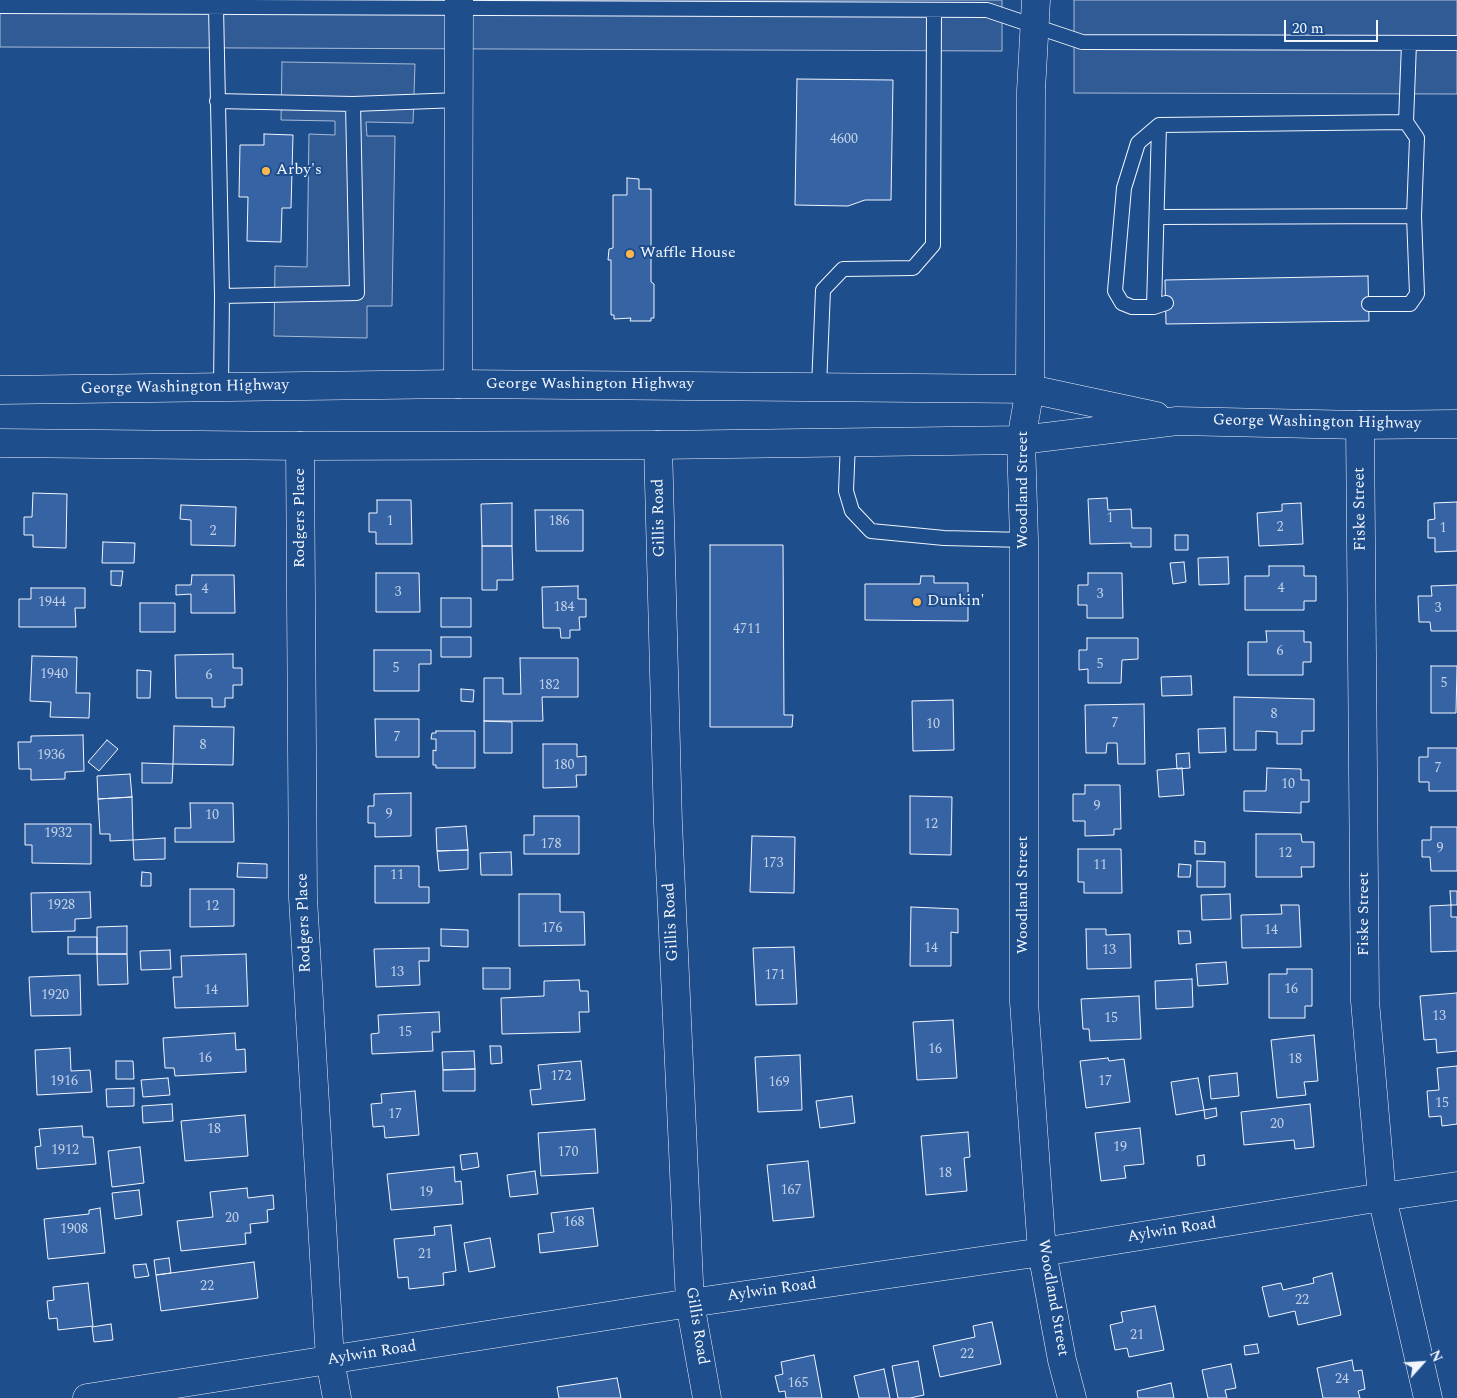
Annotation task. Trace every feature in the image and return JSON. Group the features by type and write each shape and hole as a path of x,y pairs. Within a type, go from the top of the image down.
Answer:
{"street":[{"path":"458,384 459,4"},
{"name":"Woodland Street","path":"1035,13 1031,91 1030,389 1021,440 1024,540 1024,1002 1042,1252 1062,1360 1072,1398"},
{"name":"George Washington Highway","path":"0,390 458,384 1030,389 1177,421"},
{"name":"George Washington Highway","path":"0,443 300,446 658,445 1021,440 1177,421 1360,425 1457,424"},
{"name":"Fiske Street","path":"1360,425 1365,1001 1382,1197 1428,1398"},
{"name":"Gillis Road","path":"658,445 668,823 690,1303 708,1398"},
{"name":"Rodgers Place","path":"300,446 303,898 330,1360 337,1398"},
{"name":"Aylwin Road","path":"87,1398 690,1303 1042,1252 1457,1186"}],"lane":[{"path":"0,6 216,7 459,4 988,10 1035,13 1082,42 1457,43"},
{"path":"216,7 222,296 220,387"},
{"path":"820,387 823,290 843,269 913,268 933,246 934,10"},
{"path":"1369,304 1410,304 1417,294 1414,216 1417,138 1406,122 1409,43"},
{"path":"217,101 353,104 459,100"},
{"path":"222,296 357,293 353,104"},
{"path":"1159,125 1157,217 1160,305 1132,307 1122,304 1115,292 1124,188 1138,143 1159,125 1406,122"},
{"path":"1157,217 1414,216"},
{"path":"848,442 846,491 852,512 871,531 944,538 1024,540"}],"shaded area":[{"path":"0,0 1002,0 1002,51 0,47"},
{"path":"1074,0 1457,0 1457,94 1074,93"},
{"path":"282,62 415,64 413,123 366,122 367,136 395,136 392,306 367,306 367,338 274,336 275,266 307,267 309,134 335,135 335,121 281,120"}],"building":[{"path":"797,79 893,80 891,200 865,200 848,206 795,205"},
{"name":"Arby's","path":"264,134 293,135 291,208 282,208 281,242 247,241 248,197 239,197 240,145 264,145"},
{"name":"Waffle House","path":"627,178 639,179 639,189 651,189 651,282 654,284 654,318 651,318 651,321 630,321 631,318 614,319 614,315 611,315 611,260 608,260 609,249 613,248 613,195 627,195"},
{"path":"1368,276 1369,321 1166,324 1165,280"},
{"path":"33,493 67,494 66,548 33,547 33,535 24,535 24,517 32,517"},
{"path":"1107,498 1108,510 1131,509 1132,528 1151,528 1151,547 1131,547 1131,543 1090,544 1088,499"},
{"path":"377,500 411,500 412,544 376,544 376,532 369,532 369,513 377,513"},
{"path":"1457,502 1457,551 1435,552 1435,538 1428,538 1428,520 1435,519 1434,503"},
{"path":"512,503 512,546 482,546 481,504"},
{"path":"1301,503 1303,544 1259,546 1257,513 1282,511 1282,504"},
{"path":"181,505 236,507 235,546 191,545 191,520 180,519"},
{"path":"535,510 583,510 583,551 536,551"},
{"path":"1175,535 1188,535 1188,550 1175,550"},
{"path":"103,542 135,543 134,563 102,563"},
{"path":"710,545 783,545 784,715 793,715 792,727 710,727"},
{"path":"482,546 512,546 513,580 497,580 497,590 482,590"},
{"path":"1228,557 1229,584 1199,585 1198,558"},
{"path":"1184,562 1186,582 1173,584 1170,563"},
{"path":"1269,566 1304,566 1304,576 1316,576 1316,601 1304,601 1304,610 1245,610 1245,576 1269,576"},
{"path":"111,571 123,571 121,586 111,585"},
{"path":"376,573 419,573 420,612 376,612"},
{"path":"1088,573 1122,573 1123,618 1087,618 1087,605 1078,605 1078,585 1088,585"},
{"path":"192,575 234,575 235,613 191,613 191,594 176,595 176,585 191,585"},
{"name":"Dunkin'","path":"921,576 934,576 934,583 968,583 968,621 865,620 865,584 920,584"},
{"path":"1457,585 1457,631 1431,631 1430,622 1419,622 1418,596 1432,596 1431,586"},
{"path":"578,586 578,599 586,599 586,617 579,617 580,630 570,630 570,638 561,638 560,628 543,628 542,587"},
{"path":"31,588 85,588 85,608 75,608 76,627 19,627 19,599 31,599"},
{"path":"441,598 471,598 471,627 441,627"},
{"path":"140,603 175,603 175,632 140,632"},
{"path":"1266,631 1304,631 1304,642 1311,642 1311,662 1303,662 1303,675 1248,675 1248,642 1267,642"},
{"path":"441,637 471,637 471,657 441,657"},
{"path":"1087,638 1138,638 1138,659 1122,660 1121,683 1088,683 1088,669 1079,670 1079,650 1087,650"},
{"path":"374,650 431,650 431,664 419,664 419,691 374,691"},
{"path":"233,654 233,668 242,668 242,685 233,685 233,698 225,698 225,707 212,707 212,698 176,698 175,655"},
{"path":"32,656 77,657 76,693 90,693 89,718 50,717 51,702 30,701"},
{"path":"520,658 578,658 578,697 542,697 543,721 484,721 484,678 503,678 503,694 521,694"},
{"path":"1431,666 1457,666 1456,713 1431,713"},
{"path":"137,670 151,671 150,698 137,698"},
{"path":"1191,676 1192,695 1162,696 1161,677"},
{"path":"461,689 474,690 473,702 461,701"},
{"path":"1234,697 1314,699 1314,731 1302,731 1302,744 1277,744 1277,732 1256,731 1256,750 1234,750"},
{"path":"953,700 954,750 913,751 912,701"},
{"path":"1144,704 1145,764 1118,764 1117,743 1107,743 1106,753 1086,753 1085,705"},
{"path":"375,719 419,719 419,757 376,757"},
{"path":"484,721 512,722 512,753 484,753"},
{"path":"174,726 234,727 233,765 173,764"},
{"path":"1225,728 1226,752 1199,753 1198,729"},
{"path":"436,731 475,731 475,768 436,768 436,765 433,765 433,750 436,751 436,739 431,739 432,733 436,733"},
{"path":"83,735 84,771 65,772 65,779 31,780 31,769 19,769 18,742 31,742 31,736"},
{"path":"107,740 118,749 99,771 88,762"},
{"path":"543,744 577,744 577,757 586,756 586,775 576,775 577,787 543,788"},
{"path":"1428,748 1457,748 1457,791 1429,791 1429,782 1419,782 1419,757 1428,757"},
{"path":"1189,753 1190,768 1177,769 1176,754"},
{"path":"142,763 173,764 172,783 142,783"},
{"path":"1182,768 1184,795 1159,797 1157,770"},
{"path":"1267,768 1301,769 1301,780 1309,780 1309,802 1301,802 1301,813 1244,811 1244,791 1266,791"},
{"path":"130,774 132,797 98,799 97,776"},
{"path":"1085,785 1120,785 1121,829 1114,829 1114,835 1085,836 1085,821 1073,821 1073,794 1085,794"},
{"path":"411,793 411,836 375,837 375,823 368,823 368,806 374,806 374,794"},
{"path":"910,796 952,797 951,855 910,854"},
{"path":"132,797 133,840 110,841 110,834 100,834 98,799"},
{"path":"190,803 233,803 234,842 175,842 175,828 191,828"},
{"path":"534,816 579,816 579,854 524,854 524,835 534,835"},
{"path":"25,824 91,824 91,864 32,863 32,845 25,845"},
{"path":"466,826 468,850 437,851 436,828"},
{"path":"1431,827 1457,827 1457,871 1431,871 1430,857 1422,857 1422,840 1431,840"},
{"path":"1256,834 1301,834 1302,842 1314,842 1314,867 1301,867 1302,877 1256,877"},
{"path":"752,836 795,837 794,893 750,892"},
{"path":"165,838 165,859 134,860 133,840"},
{"path":"1195,841 1205,842 1205,854 1195,854"},
{"path":"1078,849 1121,849 1122,893 1084,893 1084,882 1078,882"},
{"path":"468,850 468,869 439,871 437,851"},
{"path":"511,852 512,875 481,875 480,853"},
{"path":"1197,861 1225,862 1225,887 1197,887"},
{"path":"238,863 267,864 267,878 237,877"},
{"path":"1179,864 1191,865 1190,877 1178,877"},
{"path":"375,866 419,866 419,887 429,887 429,903 375,903"},
{"path":"142,872 151,873 151,886 141,886"},
{"path":"190,889 234,889 234,926 190,927"},
{"path":"1450,891 1457,891 1457,905 1451,905"},
{"path":"90,892 91,918 75,919 75,931 32,932 31,893"},
{"path":"519,894 560,894 560,912 584,912 585,945 519,946"},
{"path":"1230,894 1231,919 1202,920 1201,895"},
{"path":"1281,905 1299,905 1301,947 1242,948 1241,915 1282,914"},
{"path":"1451,905 1451,917 1457,917 1457,951 1431,952 1430,906"},
{"path":"911,907 958,909 958,933 951,932 951,966 910,966"},
{"path":"127,926 127,954 97,954 97,927"},
{"path":"441,929 468,930 468,947 441,946"},
{"path":"1086,929 1106,929 1106,935 1130,934 1131,968 1087,969"},
{"path":"1178,931 1190,931 1191,943 1179,944"},
{"path":"68,937 97,937 97,954 68,954"},
{"path":"794,947 797,1004 756,1005 753,948"},
{"path":"429,948 429,961 419,961 420,985 376,987 374,949"},
{"path":"170,950 171,969 141,970 140,951"},
{"path":"97,954 127,954 128,984 98,985"},
{"path":"246,954 248,1006 175,1008 173,977 182,977 181,956"},
{"path":"1226,962 1228,984 1198,986 1196,964"},
{"path":"483,968 510,968 510,989 483,989"},
{"path":"1287,969 1312,969 1312,1006 1305,1006 1305,1018 1269,1018 1269,974 1287,974"},
{"path":"80,975 81,1015 31,1016 29,977"},
{"path":"1192,979 1193,1007 1156,1009 1155,981"},
{"path":"579,980 580,991 588,991 589,1012 579,1012 580,1032 502,1034 501,998 544,996 544,981"},
{"path":"1457,993 1457,1051 1437,1053 1436,1039 1424,1040 1420,996"},
{"path":"1139,996 1141,1039 1090,1041 1089,1029 1083,1029 1081,999"},
{"path":"439,1012 440,1032 432,1032 433,1051 372,1054 371,1034 379,1033 378,1015"},
{"path":"953,1020 957,1078 917,1080 913,1022"},
{"path":"235,1033 236,1050 245,1049 246,1072 175,1076 174,1068 165,1068 163,1038"},
{"path":"1314,1035 1318,1081 1304,1082 1306,1095 1277,1098 1271,1040"},
{"path":"490,1046 501,1046 502,1063 491,1064"},
{"path":"70,1048 71,1071 90,1070 92,1092 37,1095 35,1050"},
{"path":"474,1051 475,1069 443,1070 442,1052"},
{"path":"800,1055 802,1110 758,1112 755,1057"},
{"path":"1108,1058 1109,1061 1124,1059 1130,1102 1086,1108 1080,1061"},
{"path":"116,1061 133,1061 134,1079 116,1079"},
{"path":"581,1061 585,1100 532,1105 530,1090 541,1089 538,1065"},
{"path":"1457,1066 1457,1124 1442,1126 1441,1116 1429,1117 1427,1091 1439,1090 1437,1068"},
{"path":"475,1069 475,1091 443,1091 443,1070"},
{"path":"1237,1073 1239,1096 1211,1099 1209,1076"},
{"path":"168,1078 170,1095 143,1097 141,1080"},
{"path":"1198,1078 1204,1110 1176,1115 1171,1082"},
{"path":"134,1088 134,1106 107,1107 106,1089"},
{"path":"415,1091 419,1135 385,1138 384,1126 373,1127 371,1104 382,1103 381,1094"},
{"path":"852,1096 855,1123 820,1128 816,1101"},
{"path":"172,1104 173,1121 143,1123 142,1106"},
{"path":"1310,1104 1314,1147 1295,1149 1294,1140 1244,1145 1241,1112"},
{"path":"1216,1108 1217,1116 1205,1119 1204,1110"},
{"path":"245,1115 248,1156 185,1161 181,1121"},
{"path":"82,1126 83,1137 93,1137 96,1164 37,1169 35,1147 41,1146 39,1129"},
{"path":"1140,1128 1144,1164 1124,1166 1126,1178 1101,1181 1095,1133"},
{"path":"595,1129 598,1173 541,1176 538,1133"},
{"path":"968,1132 970,1157 964,1158 967,1191 926,1195 921,1136"},
{"path":"140,1147 144,1183 112,1187 108,1151"},
{"path":"477,1153 479,1167 462,1170 460,1155"},
{"path":"1204,1155 1205,1165 1198,1166 1197,1156"},
{"path":"808,1161 814,1217 773,1221 767,1165"},
{"path":"454,1167 455,1182 461,1181 463,1204 391,1210 387,1174"},
{"path":"535,1171 538,1194 510,1197 507,1175"},
{"path":"247,1188 248,1198 273,1195 274,1209 267,1210 268,1222 250,1224 251,1233 245,1233 246,1244 181,1251 177,1221 213,1217 210,1192"},
{"path":"139,1190 142,1215 115,1219 112,1193"},
{"path":"100,1208 105,1253 48,1259 44,1219 89,1214 89,1210"},
{"path":"593,1208 598,1246 540,1253 538,1234 554,1232 551,1213"},
{"path":"451,1225 456,1271 443,1273 444,1285 409,1289 408,1277 398,1278 394,1239 435,1235 434,1227"},
{"path":"490,1238 495,1267 469,1272 464,1243"},
{"path":"169,1258 171,1273 156,1275 154,1260"},
{"path":"254,1262 258,1298 161,1311 156,1275"},
{"path":"146,1264 149,1276 135,1278 133,1265"},
{"path":"1332,1273 1341,1315 1298,1325 1295,1311 1269,1317 1262,1287 1281,1283 1283,1290 1314,1283 1313,1278"},
{"path":"88,1283 93,1326 58,1330 57,1318 49,1319 47,1301 54,1300 53,1287"},
{"path":"1155,1306 1164,1350 1129,1357 1127,1348 1115,1350 1110,1325 1123,1322 1121,1312"},
{"path":"992,1322 1001,1364 940,1377 933,1346 975,1337 973,1326"},
{"path":"111,1324 113,1340 94,1342 92,1327"},
{"path":"1257,1344 1259,1353 1245,1355 1244,1346"},
{"path":"814,1355 822,1398 786,1398 785,1391 779,1392 775,1376 783,1374 781,1362"},
{"path":"1352,1360 1354,1371 1362,1370 1365,1389 1358,1391 1360,1398 1323,1398 1317,1368"},
{"path":"918,1361 924,1395 898,1398 892,1366"},
{"path":"1231,1364 1236,1388 1225,1390 1227,1398 1208,1398 1202,1370"},
{"path":"884,1369 890,1398 859,1398 854,1376"},
{"path":"617,1378 621,1398 559,1398 557,1387"},
{"path":"1171,1383 1174,1398 1138,1398 1137,1391"}],"place":[{"name":"Arby's","path":"266,171"},
{"name":"Waffle House","path":"630,254"},
{"name":"Dunkin'","path":"917,602"}]}
